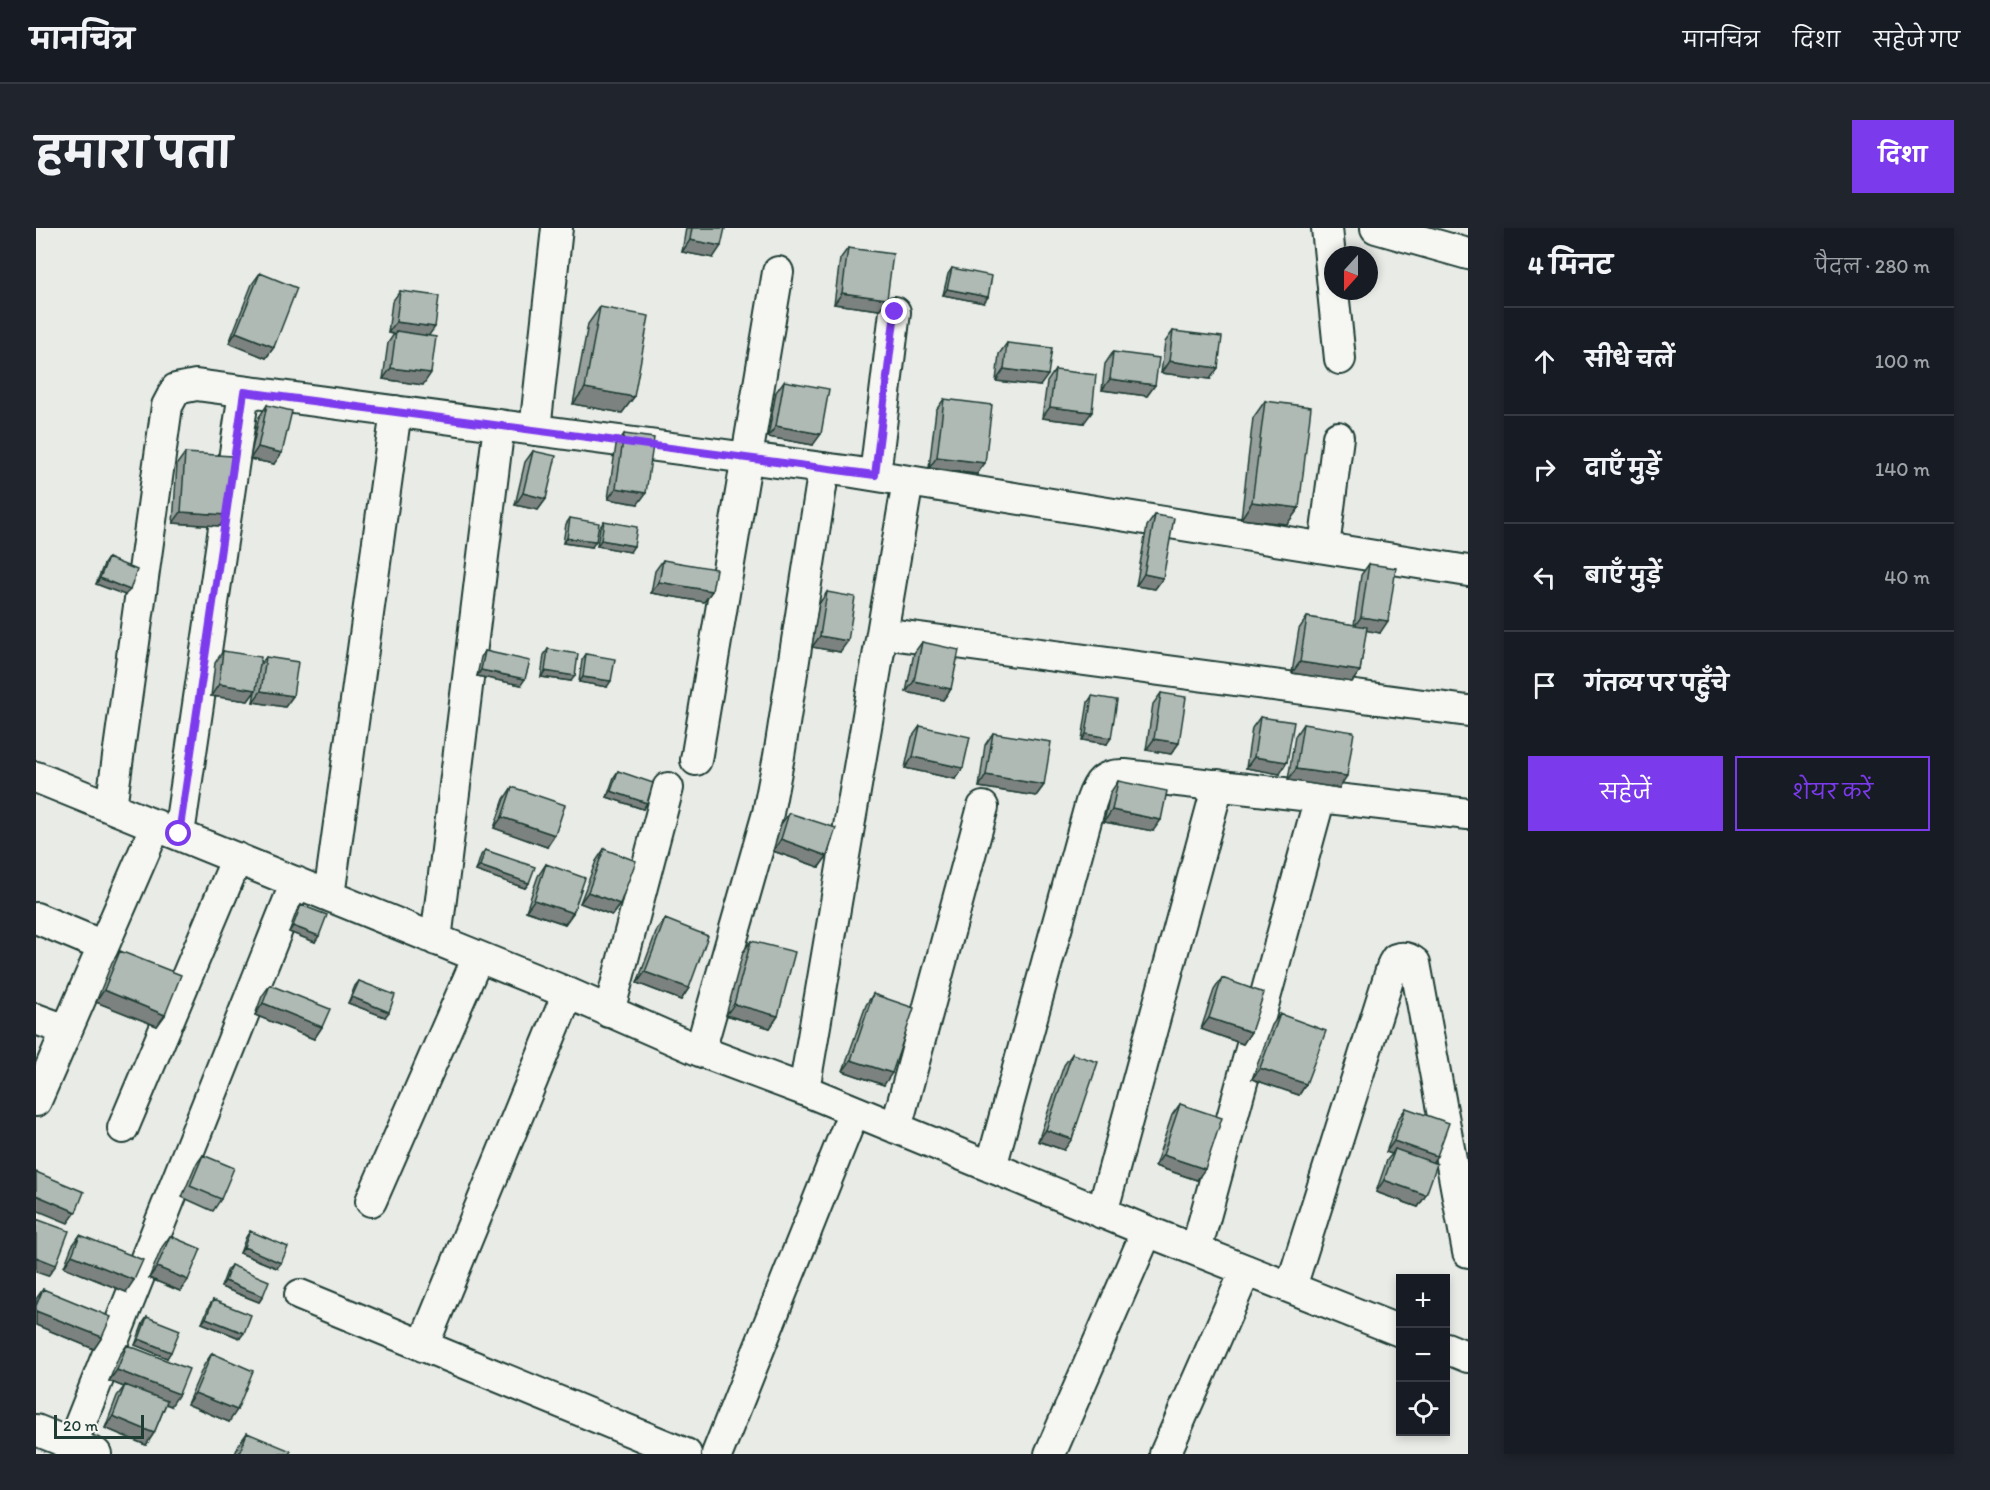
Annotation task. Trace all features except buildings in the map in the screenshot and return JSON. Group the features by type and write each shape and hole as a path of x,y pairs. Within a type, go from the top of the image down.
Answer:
{"street":[{"path":"535,430 557,228"},
{"path":"1327,228 1329,246"},
{"path":"1376,228 1468,254"},
{"path":"696,760 778,272"},
{"path":"1334,300 1341,359"},
{"path":"875,475 895,312"},
{"path":"111,807 167,406 176,389 196,385 875,475 1468,571"},
{"path":"36,1101 103,946 167,830 244,392"},
{"path":"329,896 396,411"},
{"path":"436,940 499,425"},
{"path":"1324,547 1338,437"},
{"path":"700,1052 768,813 824,468"},
{"path":"804,1090 908,481"},
{"path":"882,633 1468,711"},
{"path":"991,1167 1091,802 1098,784 1112,774 1468,814"},
{"path":"36,777 568,993 700,1052 804,1090 1102,1213 1396,1329"},
{"path":"1102,1213 1218,785"},
{"path":"609,1012 668,788"},
{"path":"1196,1250 1320,797"},
{"path":"896,1128 983,807"},
{"path":"123,1128 237,858"},
{"path":"36,1430 79,1451 296,882"},
{"path":"36,918 103,946"},
{"path":"371,1201 478,957"},
{"path":"1291,1287 1393,964 1401,957 1409,958 1415,963 1468,1252"},
{"path":"423,1346 568,993"},
{"path":"36,1019 66,1030"},
{"path":"717,1454 854,1110"},
{"path":"1050,1454 1147,1231"},
{"path":"1165,1454 1246,1270"},
{"path":"300,1295 686,1454"},
{"path":"1450,1350 1468,1357"}],"route":[{"path":"179,834 244,392 875,475 895,312"}]}
